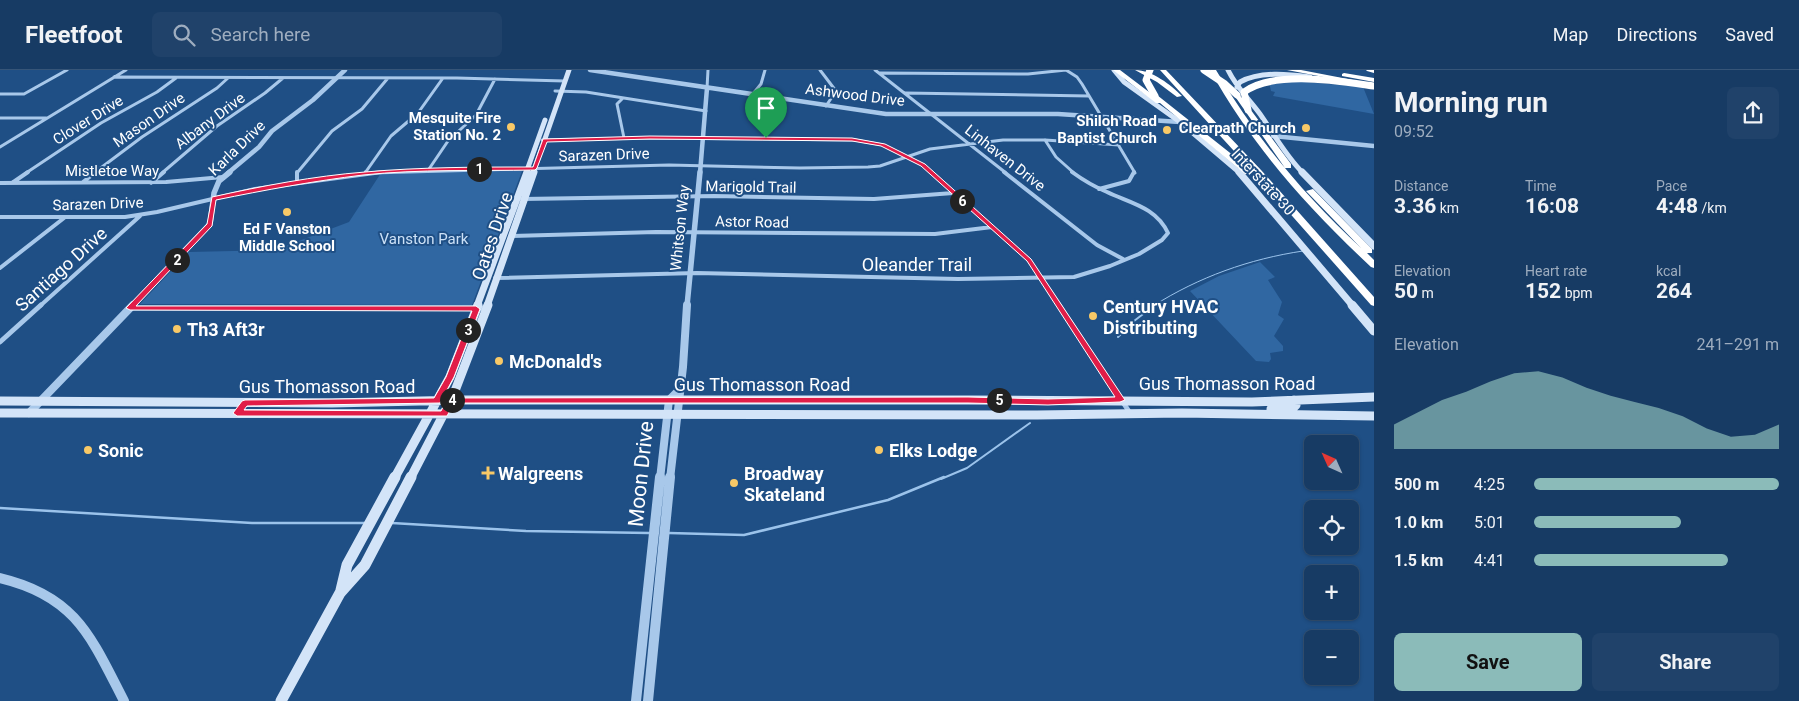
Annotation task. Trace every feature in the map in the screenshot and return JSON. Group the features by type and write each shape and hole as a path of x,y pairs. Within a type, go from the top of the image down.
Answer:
{"highway":[{"path":"1112,70 1218,145 1249,172 1317,246 1374,302"},
{"path":"1138,70 1172,90 1201,113"},
{"path":"1150,70 1146,80 1155,96 1168,110"},
{"path":"1163,70 1258,172 1365,293"},
{"path":"1204,70 1229,87 1271,135 1291,169 1370,253 1374,263"},
{"path":"1213,70 1232,105 1270,156 1334,228 1374,263"},
{"path":"1281,70 1345,82"},
{"path":"1290,70 1374,86"},
{"path":"1306,70 1374,73"},
{"path":"1318,70 1340,72 1374,80"},
{"path":"1356,70 1374,73"},
{"path":"1369,70 1374,73"},
{"path":"1248,110 1244,92 1246,88 1265,80 1318,78 1374,86"}],"main road":[{"name":"Oates Drive","path":"562,81 563,70"},
{"name":"Oates Drive","path":"340,593 347,565 450,377 476,309 508,236 531,169 537,140 562,81 569,70"},
{"name":"Interstate 30","path":"1112,70 1124,82 1223,156 1244,177 1374,330"},
{"name":"Interstate 30","path":"1228,70 1237,87 1297,168 1374,246"},
{"path":"1237,87 1238,80 1241,78 1263,74 1295,75 1374,86"},
{"name":"Oates Drive","path":"531,169 545,140 558,91"},
{"name":"Oates Drive","path":"281,701 340,593 365,565 451,400 464,373 486,308 491,278"},
{"name":"Gus Thomasson Road","path":"0,401 245,403 451,400 941,400 1048,402 1120,400 1252,402 1374,397"},
{"path":"941,400 946,414"},
{"path":"1255,414 1258,410 1294,407 1296,406 1294,400"},
{"path":"237,413 245,403"},
{"name":"Gus Thomasson Road","path":"0,412 431,414 1130,413 1374,416"}],"street":[{"path":"0,94 24,94 67,70"},
{"path":"0,147 126,70"},
{"name":"Karla Drive","path":"29,413 210,224 216,186 223,176 259,147 272,132 313,100 345,70"},
{"name":"Ashwood Drive","path":"590,70 886,114 1050,114 1180,122"},
{"name":"Whitson Way","path":"680,389 689,273 706,111 708,70"},
{"path":"752,95 762,84 765,70"},
{"path":"820,70 835,89 834,96 826,106"},
{"name":"Linhaven Drive","path":"875,70 1097,245 1123,259"},
{"path":"880,73 1028,74 1066,70 1077,77 1135,173 1129,181 1099,189"},
{"path":"114,78 443,78 562,81"},
{"name":"Clover Drive","path":"12,183 101,123 157,92 176,78"},
{"name":"Mason Drive","path":"83,182 142,136 217,88 229,78"},
{"name":"Albany Drive","path":"150,183 217,126 265,94 283,78"},
{"path":"297,183 297,172 326,138 338,126 362,109 388,78"},
{"path":"364,174 390,136 418,113 443,78"},
{"path":"429,170 448,141 476,115 495,79"},
{"path":"558,91 586,92 706,111"},
{"path":"904,93 1089,96"},
{"path":"623,98 617,104 624,138"},
{"path":"0,118 47,118"},
{"path":"766,138 764,125 768,121"},
{"path":"1271,135 1374,146"},
{"path":"537,140 766,138 862,140 883,145 930,170 953,193 1029,260 1130,413"},
{"name":"Sarazen Drive","path":"0,217 64,218 140,215 246,191 364,174 429,170 701,165 800,168 868,167 880,166 930,149 1003,140 1045,140 1119,145"},
{"name":"Oleander Trail","path":"491,278 563,278 689,273 820,277 1041,278 1091,274 1164,239 1168,233 1166,225 1160,217 1149,210 1099,189 1054,156 1045,140"},
{"name":"Mistletoe Way","path":"0,183 150,183 223,176"},
{"name":"Marigold Trail","path":"521,199 697,197 919,198 953,193"},
{"name":"Santiago Drive","path":"0,342 140,215"},
{"path":"0,268 64,218"},
{"name":"Astor Road","path":"508,236 694,232 818,235 935,234 992,227"},
{"path":"130,308 486,308"},
{"name":"Moon Drive","path":"636,701 658,540 672,414 674,400 680,389"},
{"name":"Moon Drive","path":"648,701 658,540"},
{"path":"0,578 39,590 68,609 90,637 124,701"}],"green space":[{"path":"1293,81 1363,87 1374,114 1273,96 1275,92 1271,91 1269,82"},
{"name":"Vanston Park","path":"522,171 472,305 140,304 189,252 275,250 349,222 381,173"},
{"path":"1260,262 1275,277 1268,280 1282,302 1278,315 1284,319 1274,336 1283,346 1283,351 1270,353 1271,359 1269,362 1256,361 1190,291 1219,276"}],"waterway":[{"path":"1153,306 1188,286 1244,264 1303,251"},
{"path":"1118,337 1134,321 1155,305"},
{"path":"941,479 967,468 1030,423"},
{"path":"669,533 744,535 888,500 944,477"},
{"path":"0,508 252,523 365,523"},
{"path":"392,523 526,531 649,533"}],"place":[{"name":"Mesquite Fire Station No. 2","path":"511,127"},
{"name":"Clearpath Church","path":"1306,128"},
{"name":"Shiloh Road Baptist Church","path":"1167,130"},
{"name":"Ed F Vanston Middle School","path":"287,212"},
{"name":"Century HVAC Distributing","path":"1093,316"},
{"name":"Th3 Aft3r","path":"177,329"},
{"name":"McDonald's","path":"499,361"},
{"name":"Sonic","path":"88,450"},
{"name":"Elks Lodge","path":"879,450"},
{"name":"Walgreens","path":"488,473"},
{"name":"Broadway Skateland","path":"734,483"}],"route":[{"path":"766,138 852,140 876,143 930,170 953,193 1029,260 1120,400 1048,402 968,400 451,400 444,414 237,413 245,403 437,401 450,377 476,309 130,308 210,224 214,199 236,193 325,178 364,174 429,170 535,168 545,140 766,138"}]}
